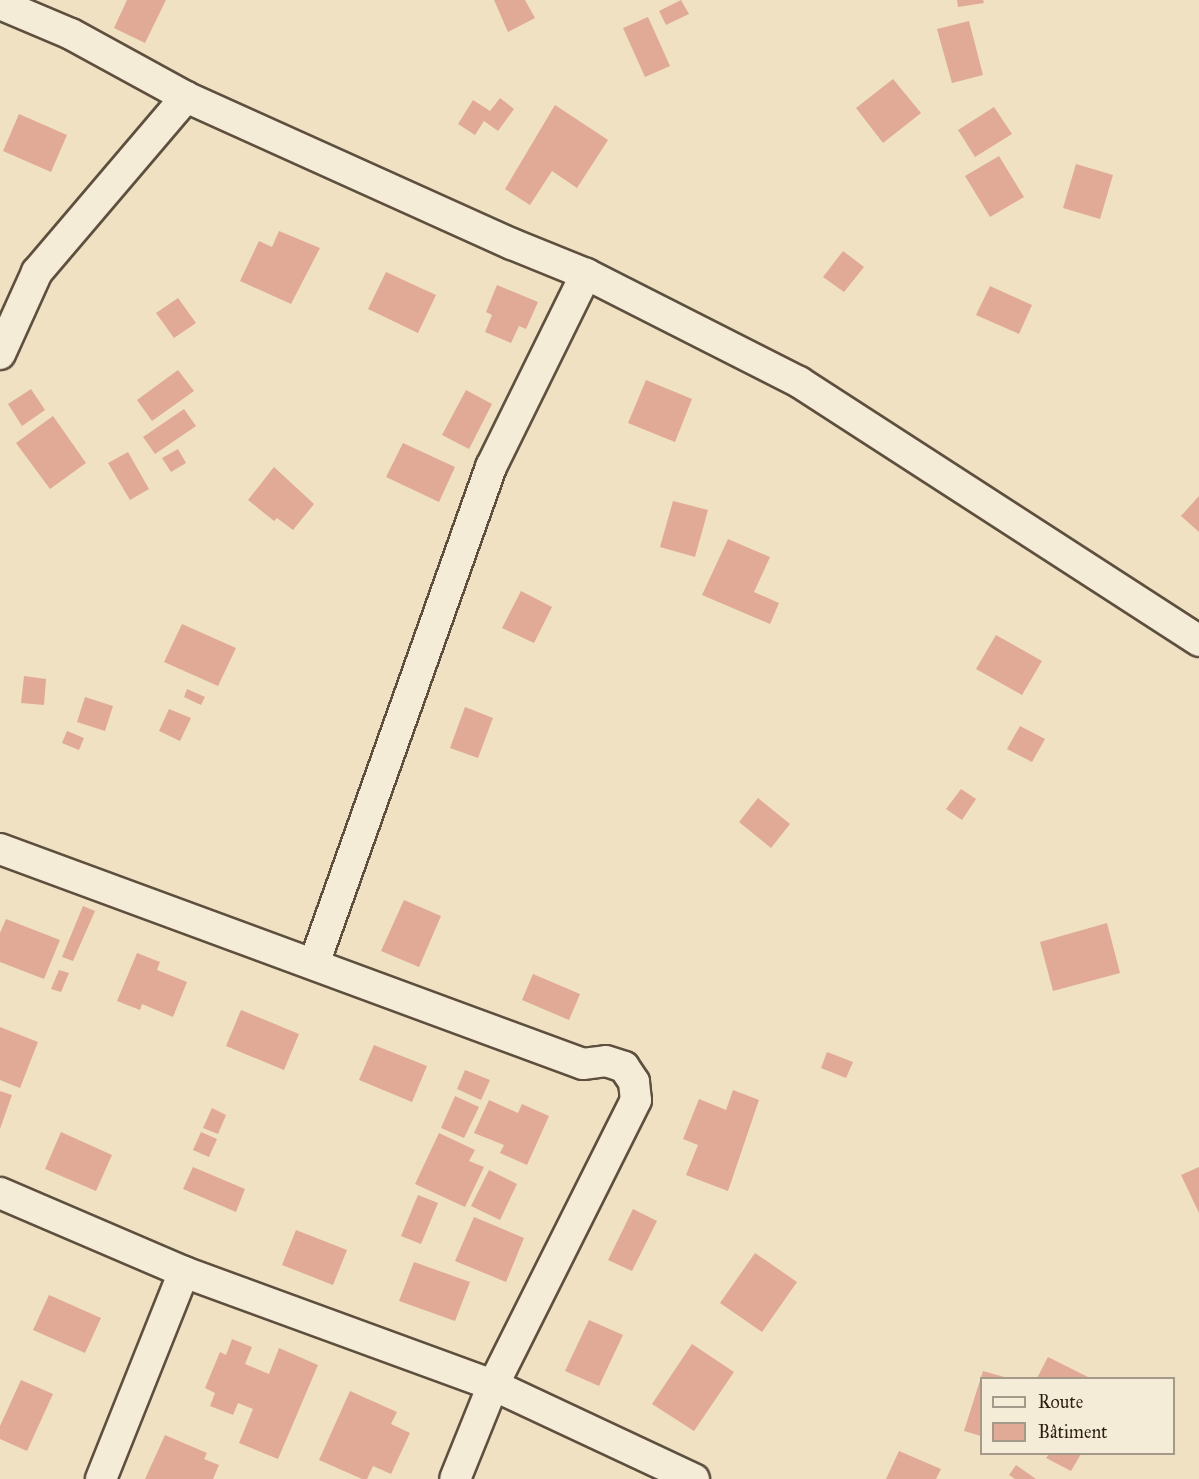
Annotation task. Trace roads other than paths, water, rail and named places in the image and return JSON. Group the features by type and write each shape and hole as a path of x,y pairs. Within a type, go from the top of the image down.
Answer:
{"street":[{"path":"0,3 71,34 186,97 512,244 586,273 799,382 1199,641"},
{"path":"0,354 37,272 186,97"},
{"path":"314,963 490,467 586,273"},
{"path":"0,849 583,1064 606,1061 624,1066 634,1082 636,1100 492,1385 455,1479"},
{"path":"0,1193 184,1272 492,1385 694,1479"},
{"path":"101,1479 184,1272"}]}
